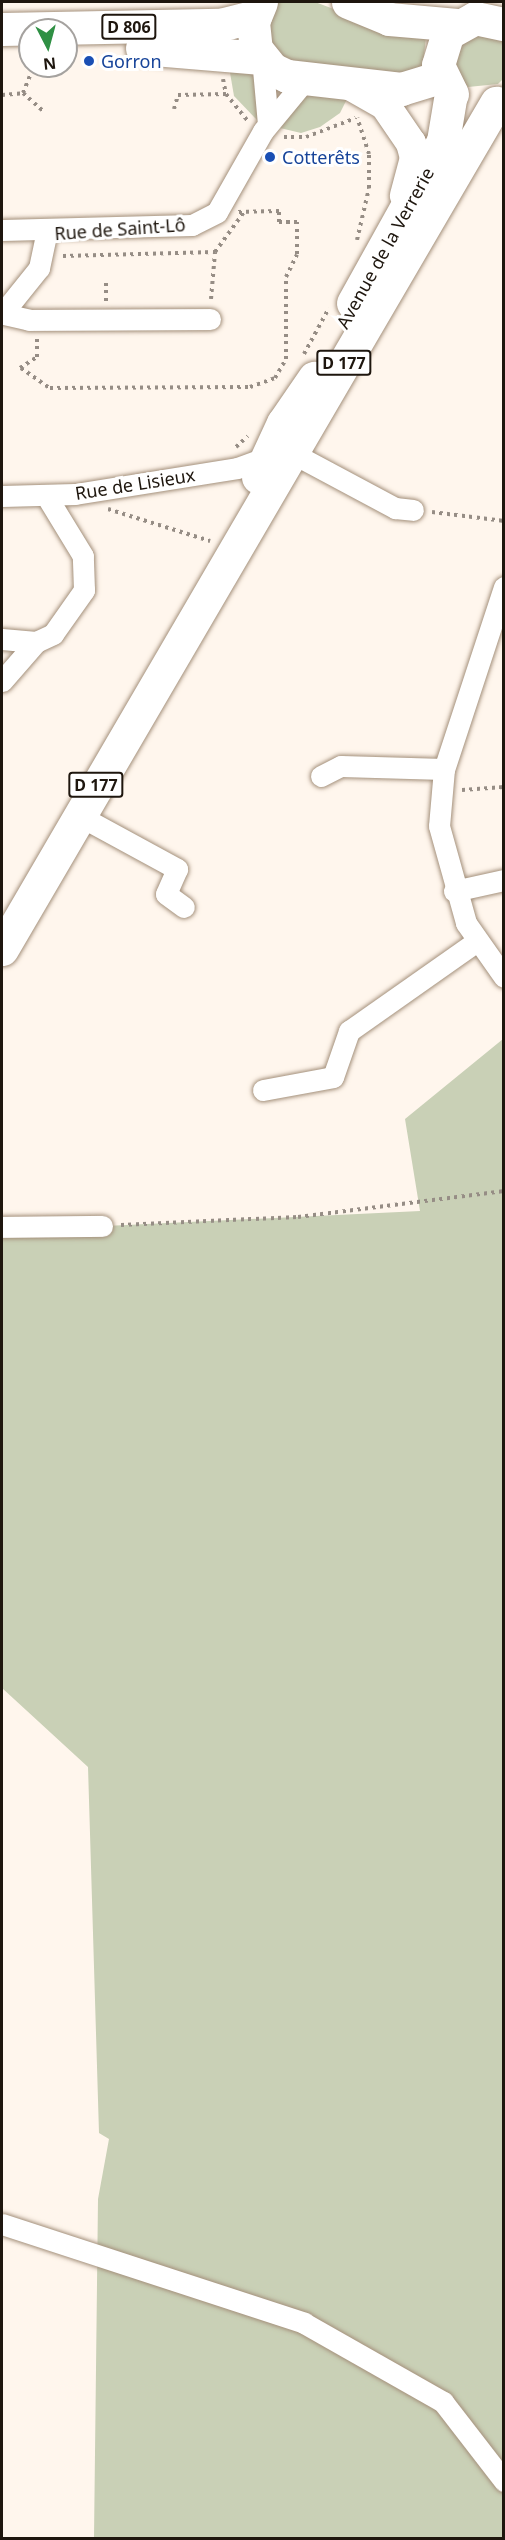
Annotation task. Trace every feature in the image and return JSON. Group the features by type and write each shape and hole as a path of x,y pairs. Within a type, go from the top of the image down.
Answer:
{"main road":[{"path":"348,2 388,19 457,25 475,18 504,24"},
{"name":"D 806","path":"2,29 219,25 258,9"},
{"name":"D 806","path":"258,9 252,36 262,58 279,72 306,79 401,89 446,85"},
{"name":"Avenue de la Verrerie","path":"192,623 271,447 371,244 400,227 442,141 446,85 442,42 457,25"},
{"name":"D 806","path":"78,50 177,48 262,58"},
{"path":"2,51 18,50"},
{"path":"348,84 398,118 415,158 412,178 371,244"},
{"path":"446,85 472,104 500,101"},
{"name":"Avenue de la Verrerie","path":"2,949 78,815 192,623 271,447 500,101"}],"street":[{"path":"262,58 268,124"},
{"name":"Rue de Saint-Lô","path":"210,319 36,320 3,314 39,268 47,231 192,225 217,212 268,124 306,79"},
{"path":"2,230 47,231"},
{"path":"271,447 395,508 413,510"},
{"name":"Rue de Lisieux","path":"2,496 47,497 75,494 237,468 271,447"},
{"path":"2,681 36,642 73,613 84,590 83,556 47,497"},
{"path":"504,587 497,626 444,770 439,826 454,891 477,941 504,977"},
{"path":"2,639 36,642"},
{"path":"321,776 341,766 444,770"},
{"path":"78,815 177,869 166,894 184,907"},
{"path":"454,891 504,880"},
{"path":"263,1089 333,1077 349,1031 477,941"},
{"path":"2,1227 102,1226"},
{"path":"2,2224 304,2323 443,2402 504,2481"}],"path":[{"path":"23,93 29,78"},
{"path":"2,95 23,93 44,111"},
{"path":"174,109 178,95 226,94"},
{"path":"357,118 369,154 371,244"},
{"path":"210,319 215,252 244,212"},
{"path":"36,320 37,357 20,368 50,388 263,384 274,378 286,359 286,277 297,254 296,234"},
{"path":"58,262 67,253 215,252"},
{"path":"298,366 335,297"},
{"path":"237,468 232,453 271,447"},
{"path":"75,494 103,508 227,545"},
{"path":"413,510 504,521"},
{"path":"442,795 504,788"},
{"path":"102,1226 298,1217 504,1191"}],"green space":[{"path":"279,2 315,2 392,31 426,36 422,75 288,61 270,47 270,10"},
{"path":"465,31 503,38 503,79 498,84 468,87 454,73 453,45"},
{"path":"228,61 246,66 259,84 258,121 234,96"},
{"path":"307,95 348,97 340,113 320,127 301,133 280,128"},
{"path":"503,1039 503,2538 94,2538 98,2199 109,2139 99,2133 88,1767 2,1688 2,1231 420,1211 405,1119"}],"place":[{"name":"Gorron","path":"89,61"},
{"name":"Cotterêts","path":"270,157"}]}
